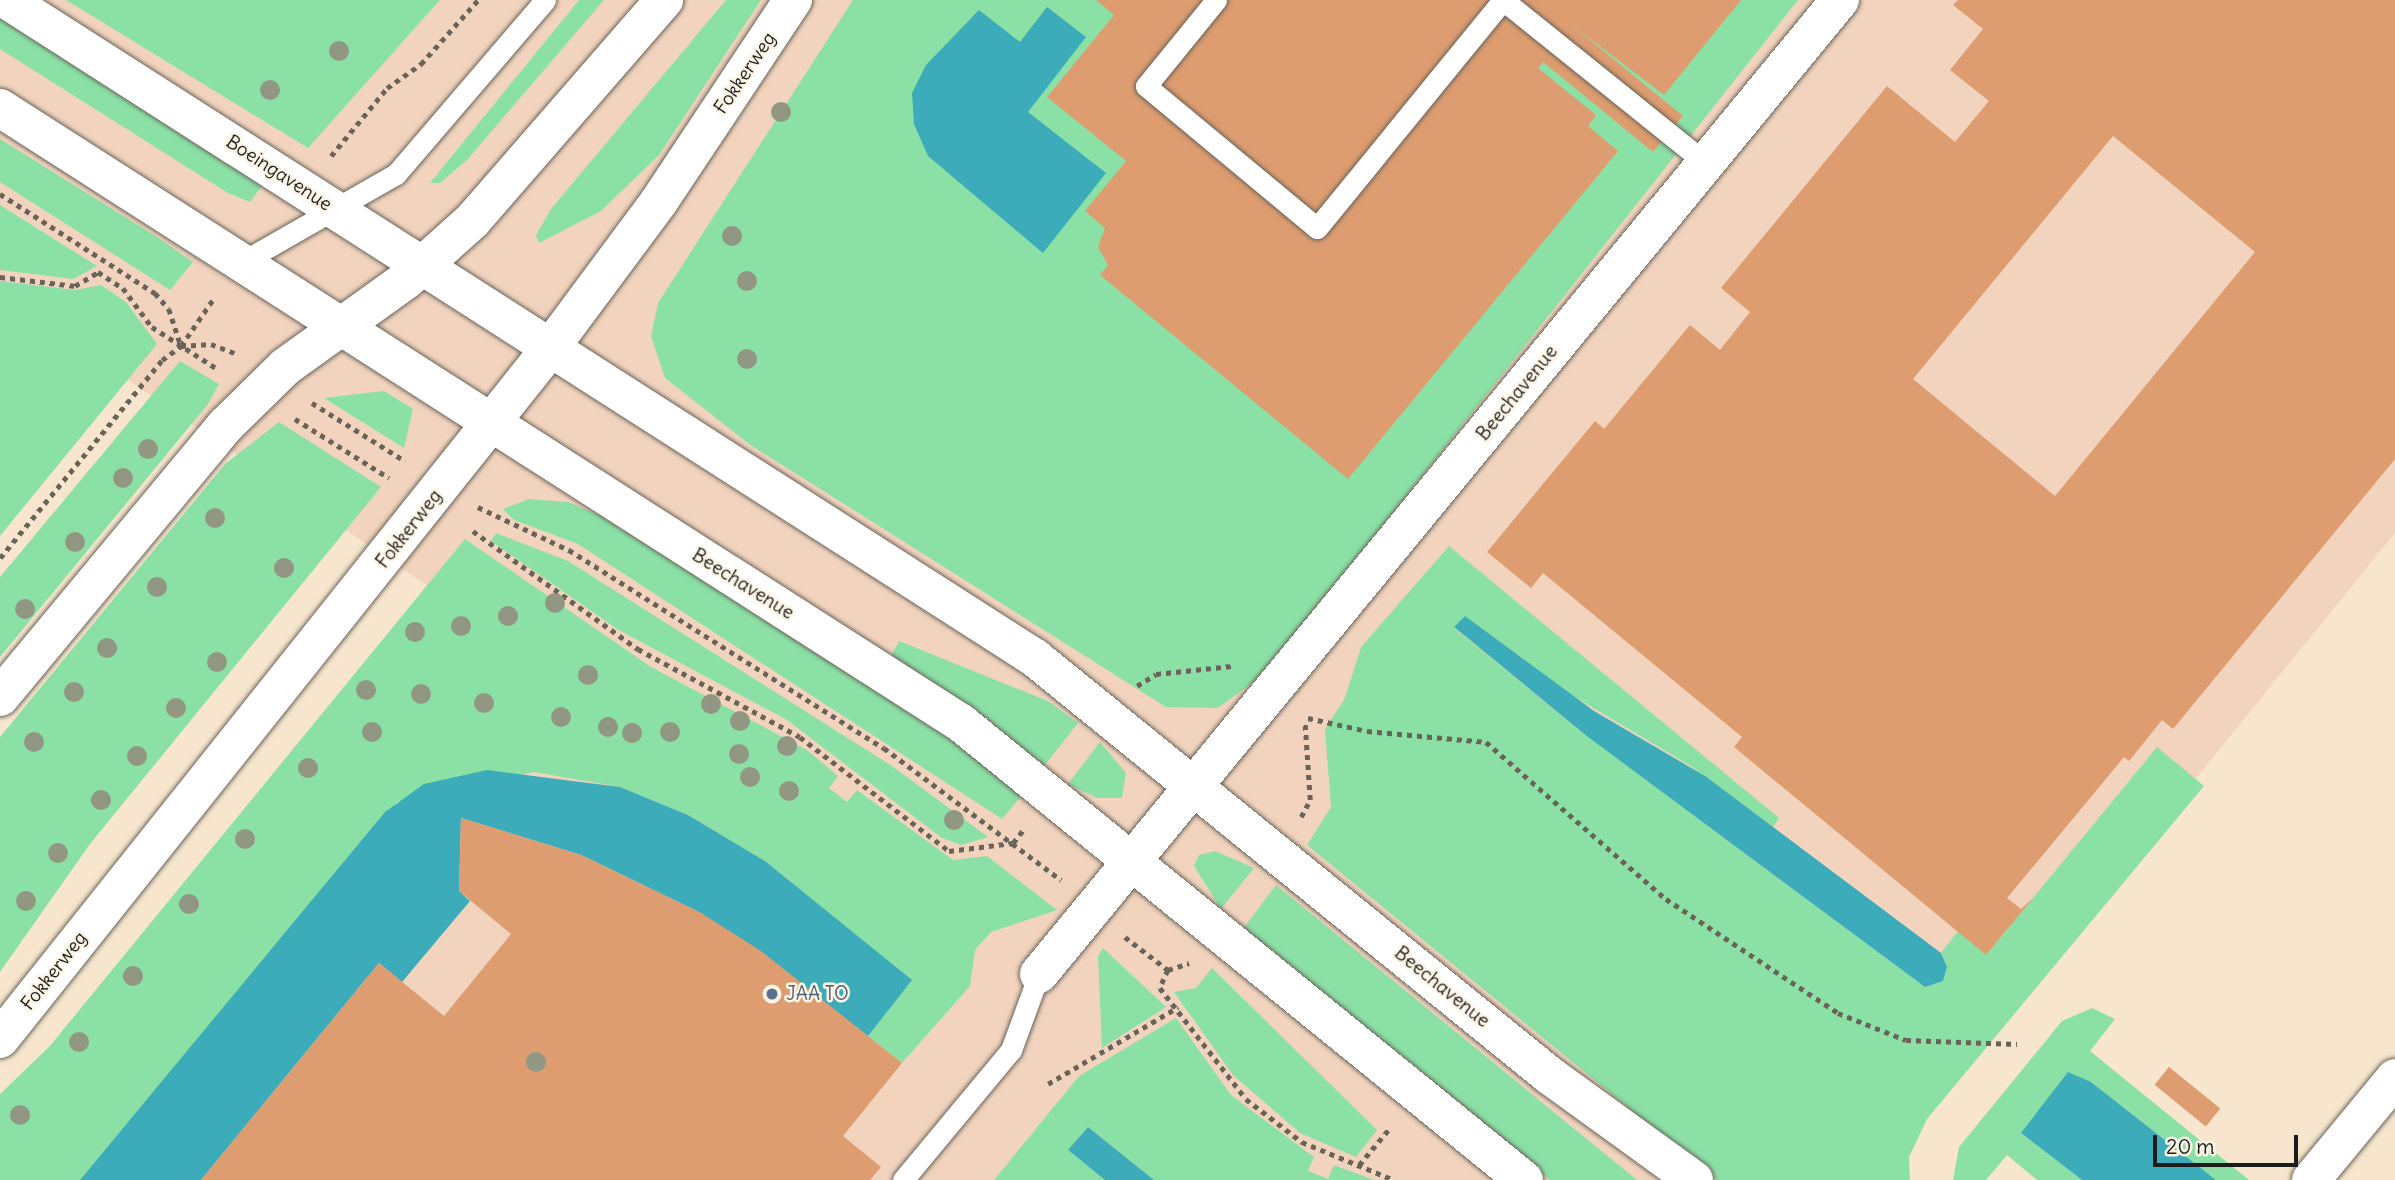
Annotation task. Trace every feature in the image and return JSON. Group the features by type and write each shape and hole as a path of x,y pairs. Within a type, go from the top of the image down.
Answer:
{"main road":[{"name":"Boeingavenue","path":"7,0 423,266 548,351"},
{"path":"0,697 226,425 285,367 423,266 500,193 664,0"},
{"name":"Fokkerweg","path":"0,1039 444,485 548,351 658,203 793,0"},
{"name":"Beechavenue","path":"1039,974 1840,0"},
{"path":"0,108 342,324"},
{"name":"Beechavenue","path":"342,324 491,424 932,703 1133,860 1524,1180"},
{"name":"Beechavenue","path":"548,351 1016,646 1195,785 1549,1074 1695,1180"},
{"path":"2311,1180 2395,1078"}],"lane":[{"path":"244,261 337,211 396,174 545,0"},
{"path":"1216,0 1146,86 1317,228 1503,0 1706,163"},
{"path":"903,1180 1010,1049 1039,974"}],"path":[{"path":"0,194 155,293 172,315 181,346"},
{"path":"0,277 75,286 98,272 181,346 222,372"},
{"path":"0,558 162,359 181,346"},
{"path":"290,416 389,478"},
{"path":"352,428 444,485 643,596 919,772 1013,843 1091,910"},
{"path":"473,531 638,649 800,737 949,851 1013,843"},
{"path":"1307,718 1367,731 1486,742 1666,899 1838,1013 1906,1040 2017,1044"},
{"path":"1168,970 1160,988 1178,1007 1221,1072 1260,1111 1302,1142 1394,1180"},
{"path":"1048,1084 1178,1007"},
{"path":"1359,1166 1392,1125"}],"shaded area":[{"path":"0,0 2395,0 2395,533 1985,1038 1850,1180 123,1180 548,669 80,347 0,443"}],"green space":[{"path":"66,0 440,0 308,148"},
{"path":"579,0 604,0 467,160 440,183 430,183"},
{"path":"726,0 761,0 659,155 601,211 539,243 536,235 551,209"},
{"path":"853,0 1798,0 1267,672 1218,708 1166,707 749,444 665,378 651,336 658,303"},
{"path":"0,16 264,183 250,202 228,193 0,49"},
{"path":"0,139 193,262 170,290 0,182"},
{"path":"0,205 97,266 73,279 0,270"},
{"path":"0,281 75,290 101,285 126,302 157,344 0,536"},
{"path":"180,361 219,384 208,404 0,657 0,577"},
{"path":"384,391 413,409 404,448 324,398"},
{"path":"279,422 381,487 90,844 0,972 0,737 225,464"},
{"path":"529,499 568,502 601,516 934,726 1024,793 1002,819 578,544 514,520 503,509"},
{"path":"496,533 568,561 892,766 988,837 961,845 942,838 787,720 617,629 491,541"},
{"path":"465,539 651,667 807,750 838,776 829,788 847,802 857,790 953,860 987,856 1057,910 991,932 975,950 970,986 902,1063 868,1036 911,980 765,861 688,815 620,787 534,772 397,802 80,1180 0,1180 0,1094 49,1047"},
{"path":"1449,546 1779,818 1773,827 1689,765 1548,681 1465,617 1454,628 1588,737 1925,987 1943,981 1947,967 1941,953 1958,931 1987,954 2157,747 2204,786 1927,1119 1909,1157 1910,1180 1717,1180 1307,845 1331,807 1325,729 1345,698 1361,647"},
{"path":"899,641 1048,701 1078,723 1044,766 890,658"},
{"path":"1100,742 1126,773 1122,798 1097,798 1068,784"},
{"path":"1215,851 1254,868 1221,909 1194,866 1199,855"},
{"path":"1276,885 1637,1180 1550,1180 1243,929"},
{"path":"1103,948 1166,1007 1102,1048 1098,956"},
{"path":"1212,968 1377,1130 1356,1157 1300,1133 1233,1075 1174,992 1196,988"},
{"path":"2092,1008 2115,1019 2090,1051 2249,1180 2216,1180 2091,1082 2021,1133 2082,1180 2037,1180 2007,1155 1986,1180 1953,1180 1959,1147 2062,1021"},
{"path":"1176,1018 1231,1095 1314,1157 1308,1171 1328,1179 1334,1165 1374,1180 1154,1180 1088,1127 1068,1150 1105,1180 994,1180 1079,1076"}],"water":[{"path":"1047,7 1086,37 1028,112 1106,173 1043,253 928,156 914,124 912,93 926,65 979,10 1020,42"},
{"path":"1465,616 1594,711 1705,776 1941,953 1947,967 1943,981 1925,987 1588,737 1454,627"},
{"path":"487,770 620,787 688,815 765,861 912,980 868,1036 701,913 581,855 461,818 459,891 470,901 402,982 379,963 201,1180 80,1180 385,812 424,784"},
{"path":"2068,1072 2091,1082 2216,1180 2082,1180 2021,1133"},
{"path":"1088,1127 1154,1180 1105,1180 1068,1150"}],"building":[{"path":"1096,0 1741,0 1664,95 1572,25 1683,116 1653,152 1543,62 1538,68 1596,115 1588,126 1618,151 1348,479 1100,275 1108,265 1098,247 1105,228 1085,211 1126,161 1047,97 1114,15"},
{"path":"1958,0 2395,0 2395,459 2173,729 2162,720 2129,761 2124,757 2007,898 2021,909 2034,897 1986,955 1734,747 1742,737 1543,573 1531,588 1487,552 1595,421 1604,429 1690,325 1720,350 1750,312 1721,288 1887,86 1955,142 1989,101 1950,70 1983,29 1953,5","holes":["2113,136 2255,252 2055,496 1913,379"]},
{"path":"461,818 581,855 701,913 761,951 902,1063 843,1136 881,1167 870,1180 201,1180 379,963 444,1016 511,934 459,891"},
{"path":"2169,1067 2220,1109 2206,1126 2155,1085"}],"place":[{"name":"JAA TO","path":"772,994"}]}
